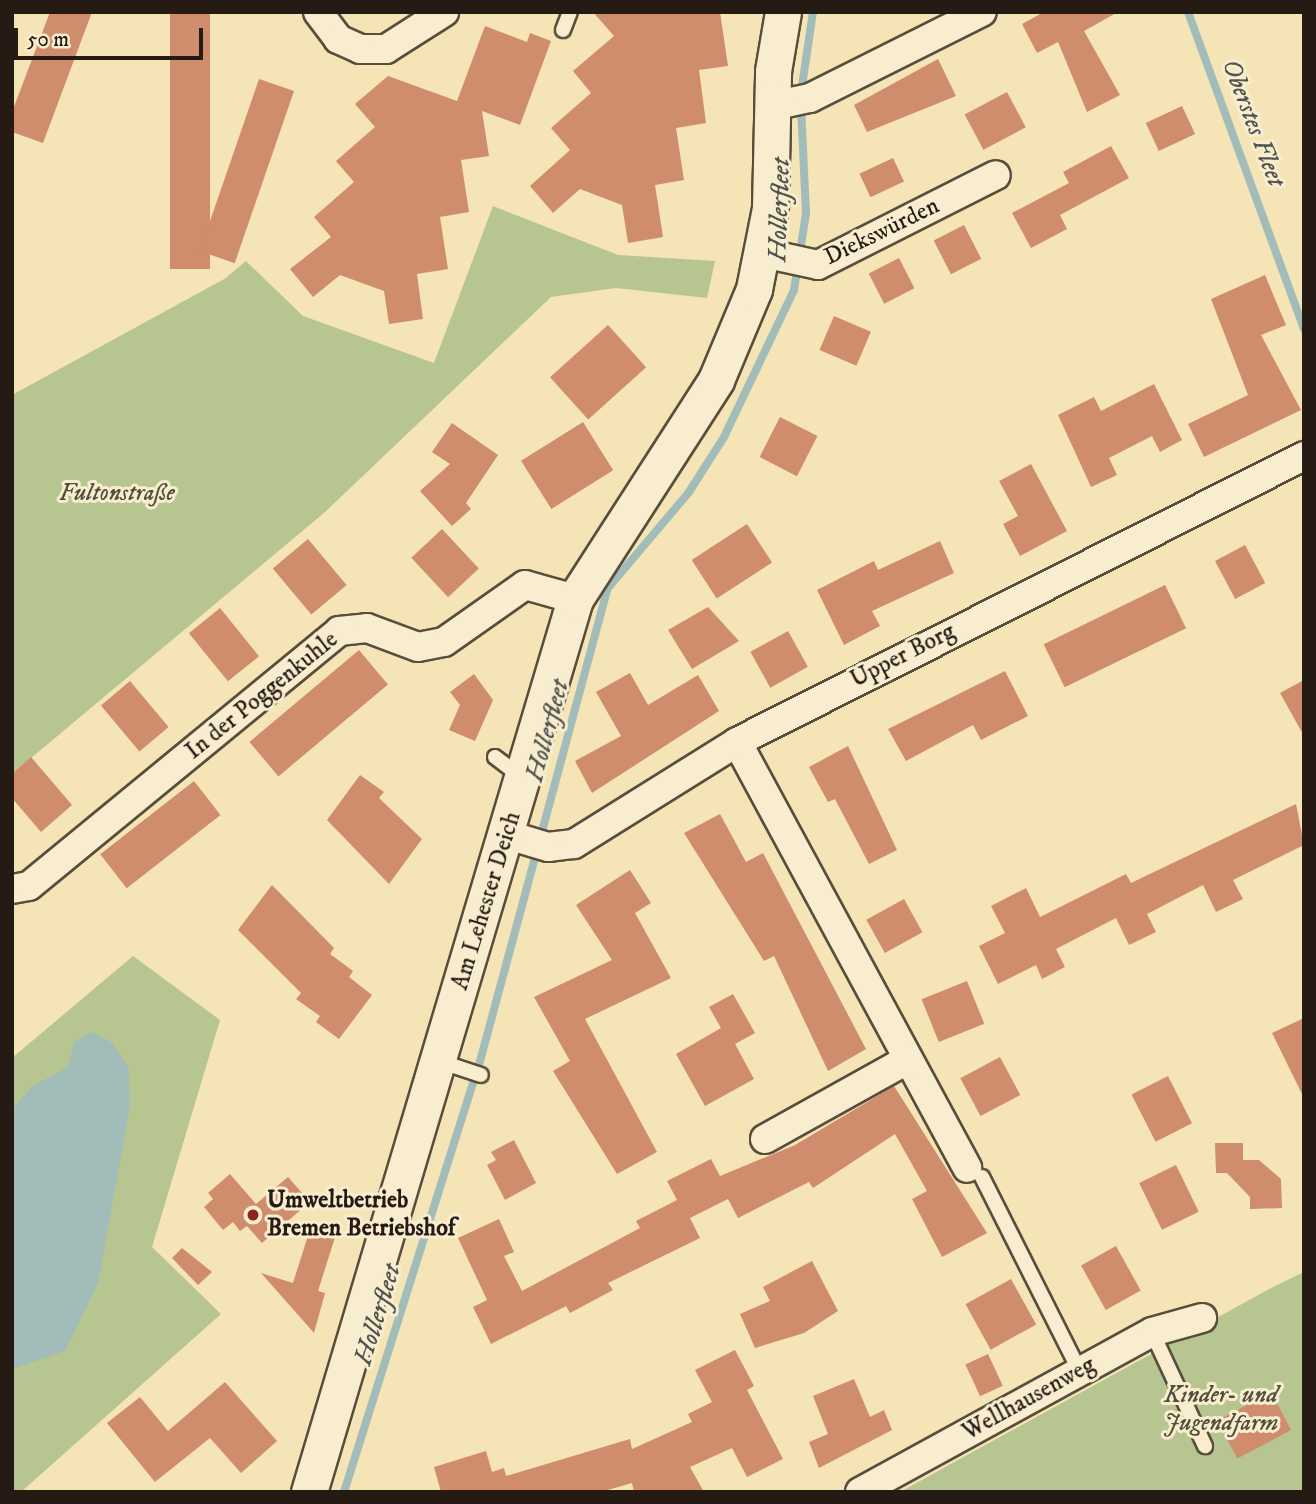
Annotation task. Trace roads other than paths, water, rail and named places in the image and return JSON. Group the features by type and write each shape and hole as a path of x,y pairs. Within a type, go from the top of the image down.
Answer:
{"street":[{"path":"318,12 338,38 373,49 386,49 444,12"},
{"name":"Am Lehester Deich","path":"309,1492 463,1069 529,842 524,779 575,599 716,380 788,258 792,102 783,12"},
{"path":"792,102 982,12"},
{"name":"Diekswürden","path":"788,258 831,260 996,175"},
{"name":"Upper Borg","path":"529,842 597,832 737,742 1304,456"},
{"name":"In der Poggenkuhle","path":"12,889 29,886 339,631 368,628 418,647 444,642 525,585 575,599"},
{"path":"737,742 907,1060 975,1172"},
{"path":"765,1139 907,1060"},
{"name":"Wellhausenweg","path":"860,1492 1152,1332 1202,1318"}],"lane":[{"path":"563,30 570,12"},
{"path":"495,757 524,779"},
{"path":"975,1172 1079,1370"},
{"path":"1152,1332 1205,1446"}],"water":[{"path":"92,1032 111,1042 128,1066 130,1106 98,1283 65,1351 12,1369 12,1109 33,1086 68,1067 74,1042"}],"waterway":[{"name":"Hollerfleet","path":"801,93 813,12"},
{"name":"Oberstes Fleet","path":"1188,12 1304,329"},
{"name":"Hollerfleet","path":"344,1492 479,1065 608,588 689,492 724,437 794,290 806,213 801,106"}],"place":[{"name":"Umweltbetrieb Bremen Betriebshof","path":"253,1215"}],"park label":[{"name":"Fultonstraße","path":"117,494"},
{"name":"Kinder- und Jugendfarm","path":"1221,1410"}]}
